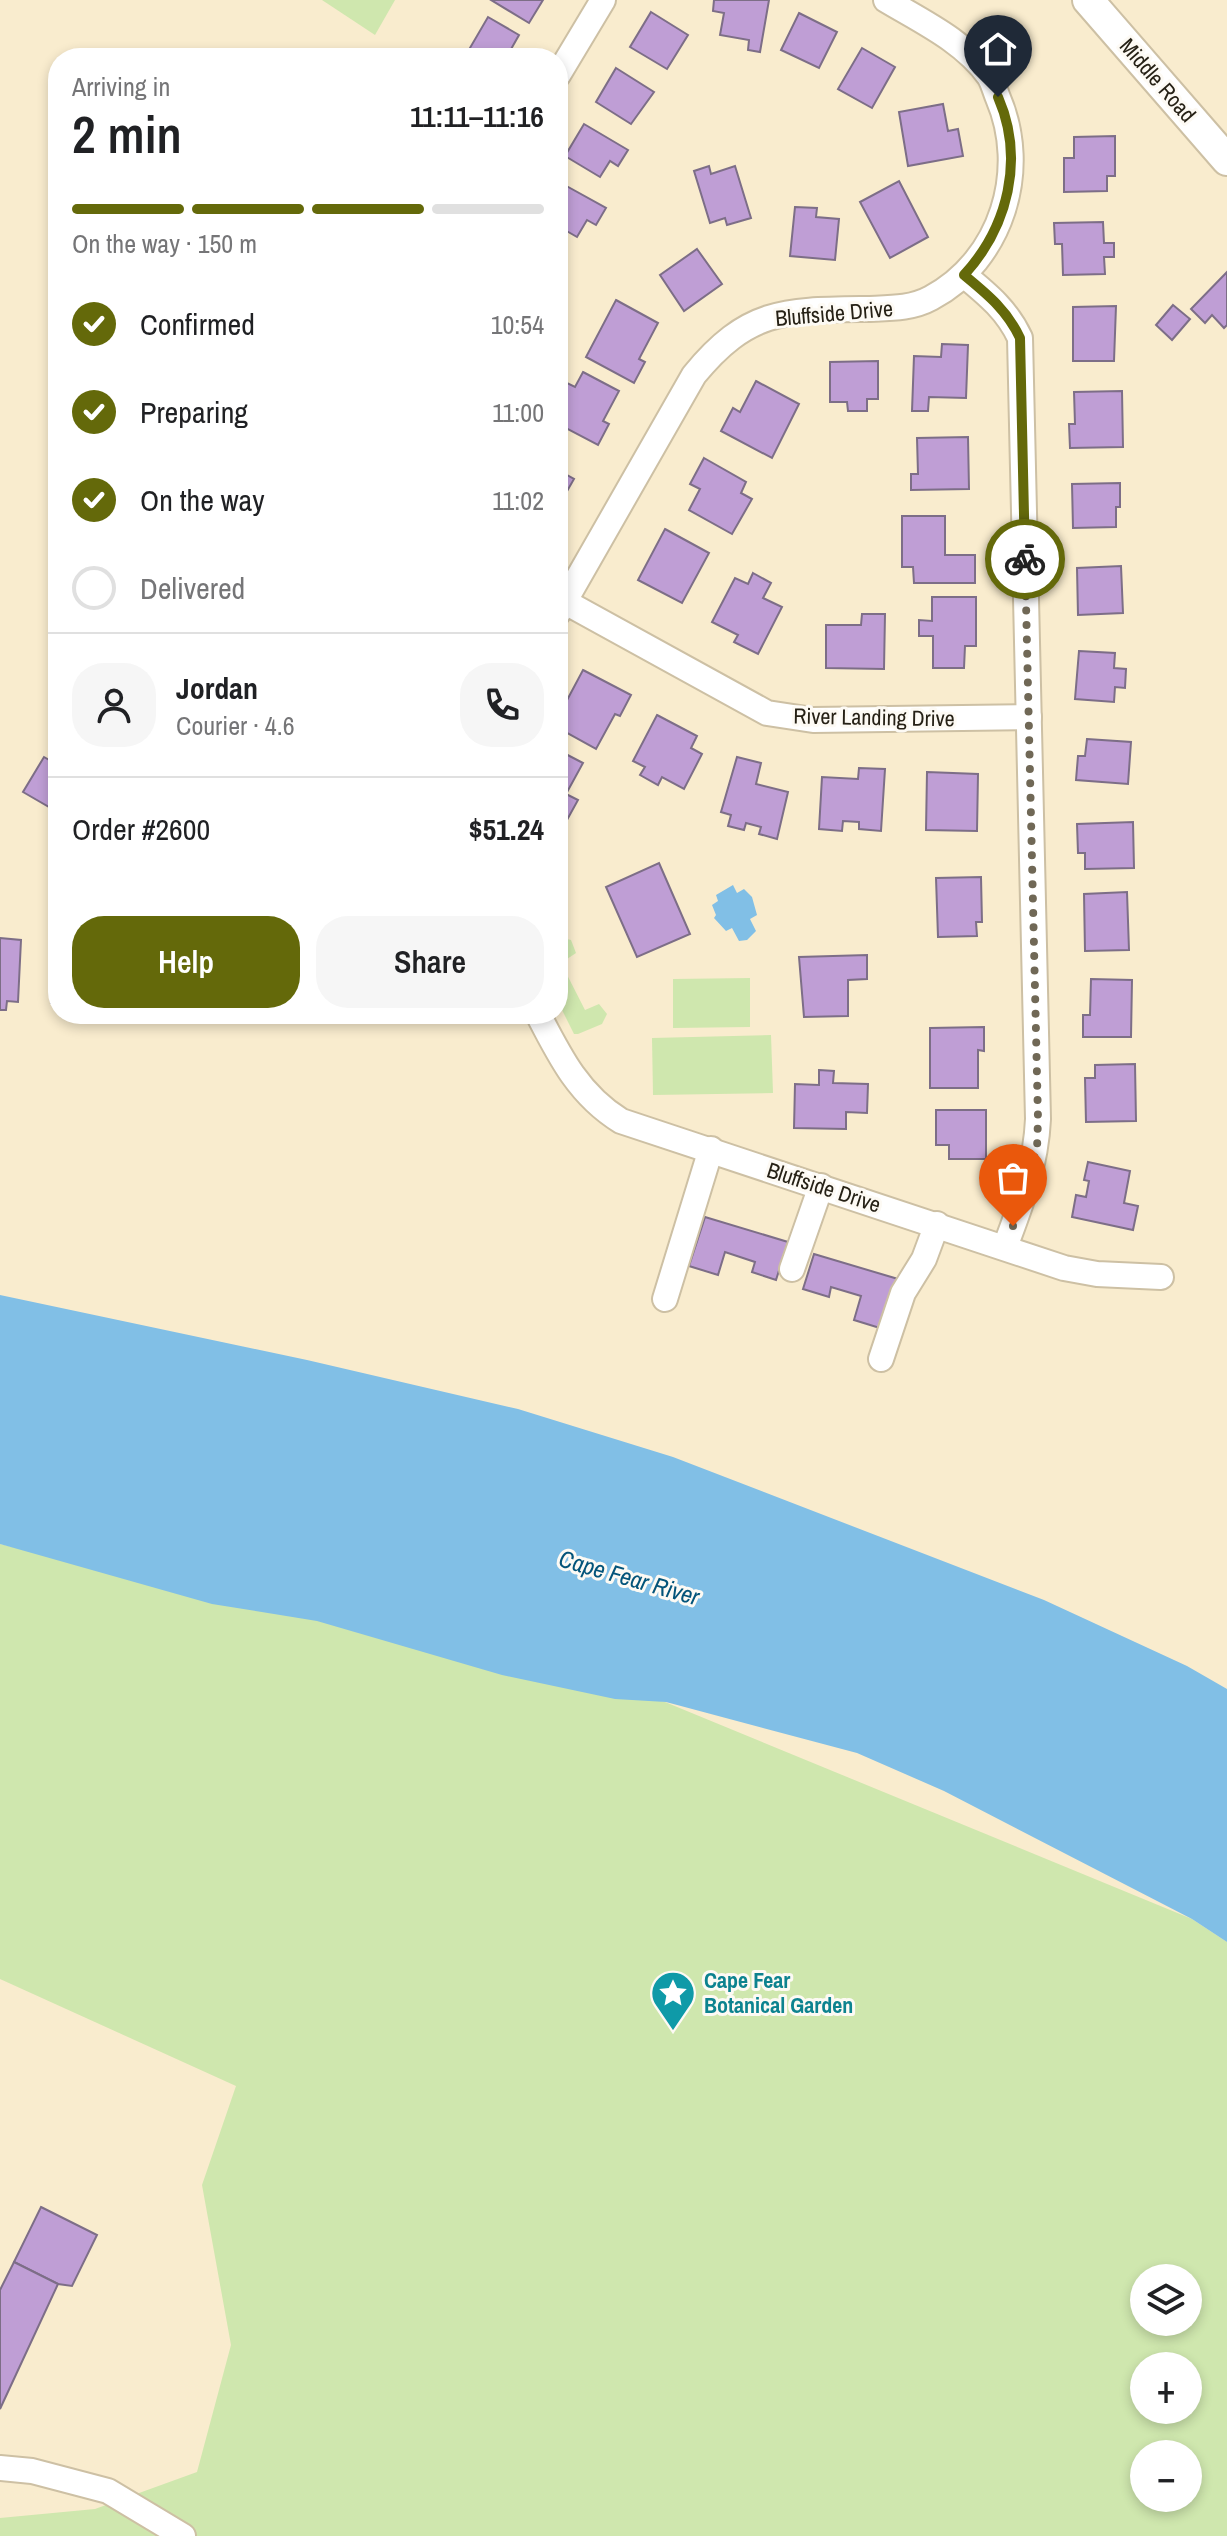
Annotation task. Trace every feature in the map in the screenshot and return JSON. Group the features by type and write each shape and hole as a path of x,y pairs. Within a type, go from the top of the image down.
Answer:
{"main road":[{"name":"Middle Road","path":"1088,0 1227,160"}],"street":[{"path":"568,58 603,0"},
{"name":"Bluffside Drive","path":"568,590 694,375 719,345 748,325 781,313 901,308 931,298 964,275 984,253 1008,197 1012,161 1007,119 989,76 945,34 897,3"},
{"path":"964,275 995,300 1012,320 1020,338 1037,1149 1005,1247"},
{"name":"River Landing Drive","path":"568,608 767,713 813,720 1029,717"},
{"name":"Bluffside Drive","path":"543,1024 563,1062 584,1092 600,1108 621,1121 1064,1268 1097,1274 1161,1277"},
{"path":"665,1299 711,1149"},
{"path":"792,1269 821,1186"},
{"path":"881,1359 903,1293 924,1259 937,1224"},
{"path":"0,2468 32,2471 108,2491 183,2536"}],"green space":[{"path":"322,0 395,0 375,35"},
{"path":"568,939 571,940 576,953 568,958"},
{"path":"568,977 585,1010 599,1004 607,1014 602,1024 574,1034 568,1022"},
{"path":"750,978 750,1027 673,1028 673,979"},
{"path":"771,1035 773,1093 653,1095 652,1038"},
{"name":"Cape Fear Botanical Garden","path":"0,1544 665,1702 1192,1919 1227,1942 1227,2536 0,2536 0,2518 95,2509 197,2472 231,2345 202,2185 236,2086 0,1979"}],"water":[{"path":"733,885 737,893 744,889 752,897 757,915 750,919 756,931 747,940 739,941 732,928 726,931 714,918 716,915 712,905 718,901 716,895"},
{"name":"Cape Fear River","path":"0,1295 307,1360 518,1409 673,1457 1044,1600 1187,1666 1227,1689 1227,1942 1192,1919 944,1791 857,1753 666,1702 615,1699 502,1675 317,1621 212,1604 0,1544"}],"building":[{"path":"491,0 543,0 529,23"},
{"path":"714,0 769,0 760,52 748,50 749,40 720,35 724,13 713,11"},
{"path":"651,12 688,35 667,69 630,47"},
{"path":"799,13 837,32 819,68 781,50"},
{"path":"488,17 519,35 512,48 470,48"},
{"path":"862,48 895,67 872,108 838,89"},
{"path":"616,68 654,92 631,124 596,102"},
{"path":"943,104 948,131 958,129 963,156 908,166 899,112"},
{"path":"584,124 628,150 618,166 610,161 600,177 568,158 568,151"},
{"path":"1115,136 1115,176 1107,176 1107,191 1064,192 1064,158 1074,158 1074,137"},
{"path":"709,166 711,174 735,166 751,218 727,225 725,218 710,223 694,171"},
{"path":"899,181 928,237 890,258 860,202"},
{"path":"568,187 606,208 596,225 587,220 577,237 568,232"},
{"path":"795,207 817,208 816,217 839,219 835,260 790,256"},
{"path":"1103,222 1104,243 1114,243 1114,257 1104,257 1105,274 1063,275 1062,244 1055,244 1054,223"},
{"path":"697,249 722,284 684,311 660,275"},
{"path":"1227,272 1227,325 1224,328 1212,315 1205,323 1191,309"},
{"path":"616,300 658,323 639,359 645,362 634,383 586,357"},
{"path":"1173,305 1190,319 1172,340 1156,325"},
{"path":"1116,306 1114,361 1073,361 1073,307"},
{"path":"942,344 968,345 966,398 929,397 928,411 912,411 914,356 941,357"},
{"path":"878,361 878,399 867,399 867,411 848,411 847,402 830,402 830,362"},
{"path":"583,372 619,391 603,421 609,424 598,445 568,429 568,384 575,387"},
{"path":"756,381 799,404 772,458 721,431 733,408 740,412"},
{"path":"1122,391 1123,447 1070,448 1069,424 1075,424 1074,392"},
{"path":"968,437 969,489 911,490 911,474 918,474 917,438"},
{"path":"704,458 746,482 741,493 752,499 732,534 689,510 700,489 690,484"},
{"path":"568,476 574,479 568,490"},
{"path":"1120,483 1116,527 1073,528 1072,484"},
{"path":"902,516 945,516 945,555 975,555 975,583 914,583 913,567 902,567"},
{"path":"665,529 709,553 682,603 638,580"},
{"path":"1121,566 1123,613 1078,615 1077,568"},
{"path":"753,573 771,583 763,598 782,607 758,654 734,642 738,635 712,622 735,578 748,584"},
{"path":"932,597 976,597 976,646 965,646 964,668 933,668 933,636 919,636 919,620 932,621"},
{"path":"862,614 885,614 884,669 826,668 826,625 861,625"},
{"path":"1079,651 1115,653 1114,668 1126,669 1125,688 1115,687 1114,702 1075,699"},
{"path":"583,670 631,695 620,716 615,714 596,749 568,734 568,698"},
{"path":"657,715 697,736 691,748 702,754 684,789 662,777 658,785 640,775 645,767 633,761"},
{"path":"1087,739 1131,742 1128,784 1076,780 1078,756 1085,756"},
{"path":"568,755 583,763 568,790"},
{"path":"44,757 48,759 48,806 23,792"},
{"path":"737,757 761,763 756,784 788,792 777,839 759,834 761,827 746,823 744,830 728,826 731,815 721,812"},
{"path":"859,768 885,769 881,831 859,829 859,822 843,821 842,831 819,829 822,777 858,779"},
{"path":"927,772 978,774 977,831 926,830"},
{"path":"568,795 578,800 568,818"},
{"path":"1133,822 1134,868 1085,869 1085,853 1078,853 1077,824"},
{"path":"659,863 690,934 637,957 606,887"},
{"path":"981,877 982,922 976,922 977,936 938,937 936,878"},
{"path":"1127,892 1129,950 1085,951 1084,894"},
{"path":"0,938 21,940 18,1002 7,1001 6,1010 0,1010"},
{"path":"867,955 867,979 848,980 848,1016 804,1017 799,957"},
{"path":"1091,979 1132,980 1131,1037 1083,1037 1083,1015 1090,1015"},
{"path":"984,1027 984,1051 978,1050 978,1088 930,1088 930,1028"},
{"path":"1135,1064 1136,1121 1086,1122 1085,1078 1095,1078 1095,1065"},
{"path":"819,1070 834,1071 833,1083 868,1084 867,1113 846,1112 846,1129 794,1128 795,1084 819,1085"},
{"path":"936,1110 986,1110 986,1159 949,1159 949,1145 936,1145"},
{"path":"1088,1162 1130,1171 1124,1203 1138,1206 1133,1230 1072,1217 1076,1195 1086,1197 1089,1181 1084,1180"},
{"path":"705,1217 788,1242 776,1280 752,1272 755,1262 725,1252 718,1275 689,1266"},
{"path":"814,1254 898,1279 883,1329 854,1320 861,1296 831,1287 829,1297 803,1289"},
{"path":"41,2207 97,2235 72,2286 58,2284 14,2262"},
{"path":"14,2262 58,2284 0,2409 0,2290"}],"way so far":[{"path":"1013,1226 1031,1176 1037,1149 1038,1119 1025,559"}],"place":[{"name":"Cape Fear Botanical Garden","path":"673,2032"}],"route":[{"path":"998,97 1007,119 1012,161 1008,197 984,253 964,275 995,300 1012,320 1020,338 1025,559"}]}
